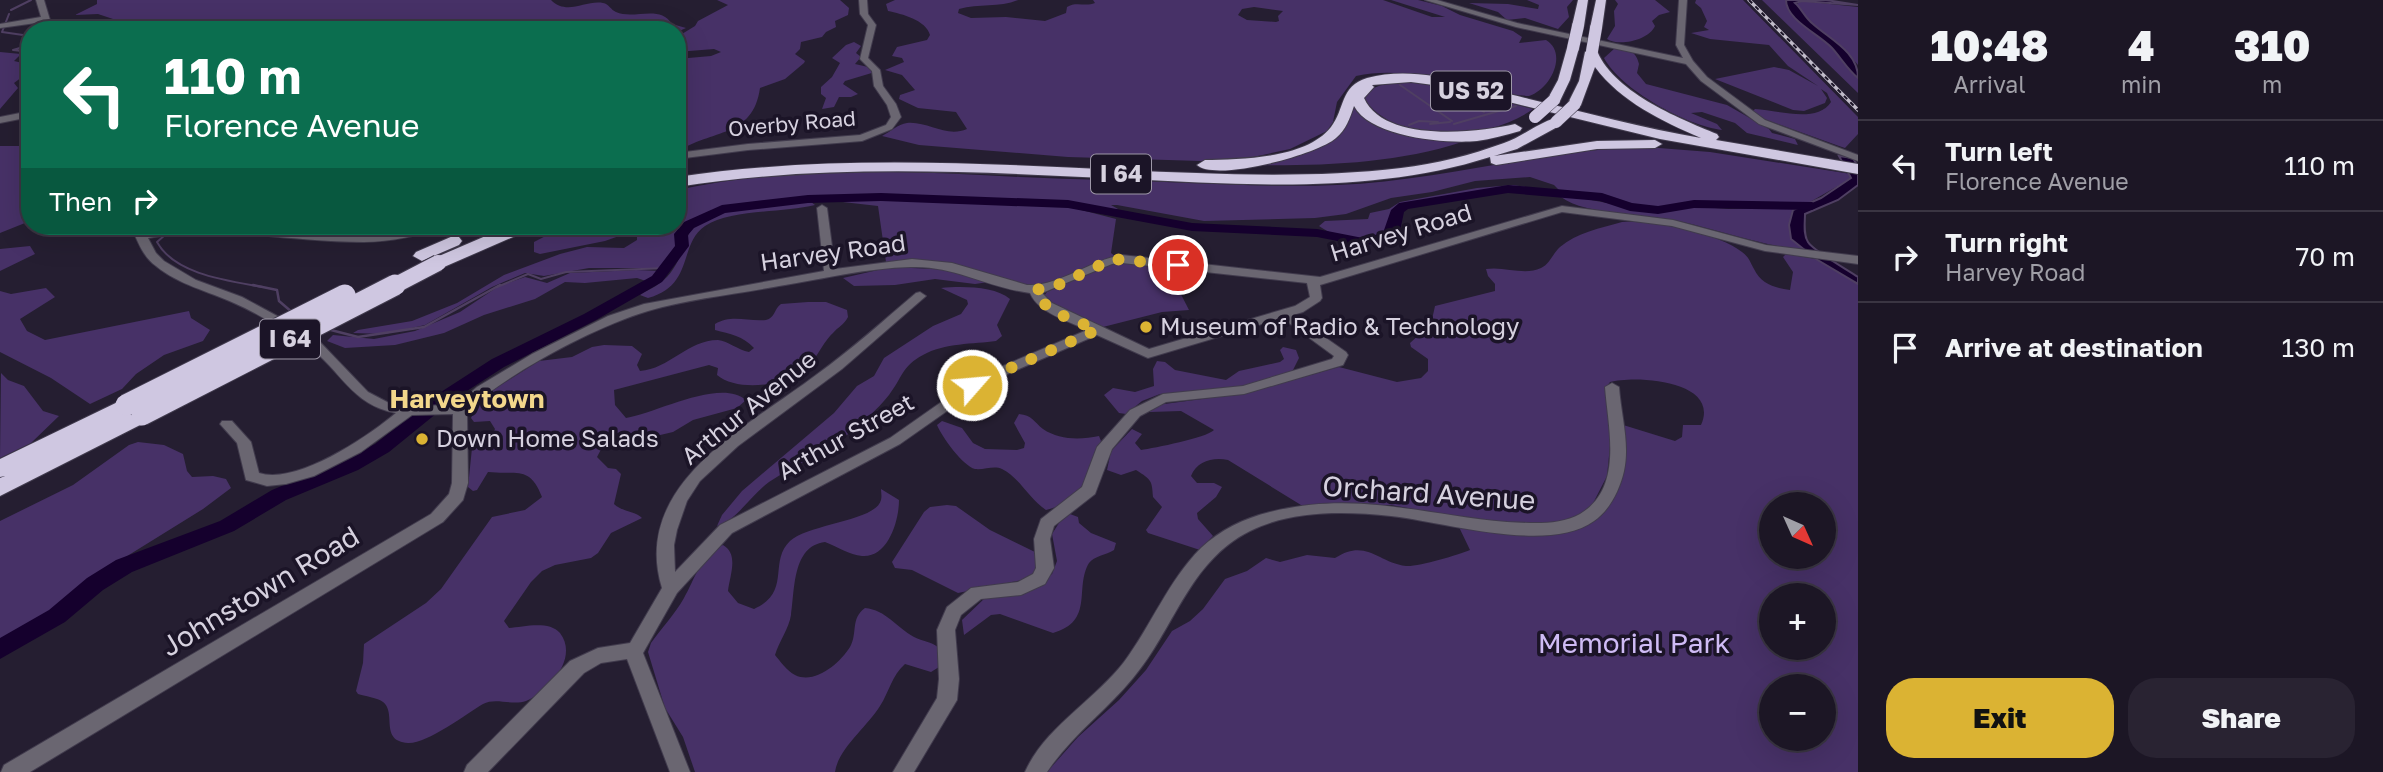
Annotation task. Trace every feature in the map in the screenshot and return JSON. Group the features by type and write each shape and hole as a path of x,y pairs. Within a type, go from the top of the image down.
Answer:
{"highway":[{"name":"I 64","path":"686,172 763,161 855,156 1289,169 1366,165 1452,150 1515,128 1535,117 1554,100 1564,80 1583,0"},
{"name":"I 64","path":"686,181 762,170 850,165 1280,179 1360,176 1428,167 1500,149 1556,122 1574,105 1585,81 1601,0"},
{"name":"US 52","path":"1591,52 1617,84 1675,120 1740,146 1803,162"},
{"path":"1158,166 1248,162 1308,149 1336,131 1357,88 1375,81 1398,78 1448,83 1660,135 1803,162"},
{"name":"US 52","path":"1515,128 1474,137 1424,134 1375,118 1360,107 1357,97 1365,88 1385,82 1440,83 1633,132 1758,157 1858,171"},
{"path":"1428,167 1471,164 1613,144 1675,145 1758,157"},
{"name":"I 64","path":"0,488 134,410 475,235"},
{"name":"I 64","path":"430,260 498,235"},
{"name":"I 64","path":"0,468 134,410"}],"street":[{"path":"34,21 46,19 40,0"},
{"name":"Overby Road","path":"686,155 748,147 853,140 871,136 895,121 894,109 877,87 876,70 864,59 872,25 864,13 863,0"},
{"path":"1429,0 1516,25 1689,62"},
{"path":"1683,0 1679,41 1689,62 1711,85 1756,119 1858,158"},
{"path":"0,120 21,116"},
{"path":"822,208 830,274"},
{"name":"Harvey Road","path":"460,409 482,390 521,366 622,315 648,307 888,265 935,264 1035,290 1050,289 1109,261 1122,259 1313,281 1329,279 1557,209 1673,223 1757,247 1858,260"},
{"path":"141,235 151,255 178,276 238,300 314,345 363,395 385,407 412,411 460,409"},
{"path":"312,235 374,240 412,235"},
{"path":"1035,290 1038,298 1048,306 1148,354 1304,307 1316,298 1313,281"},
{"name":"Arthur Avenue","path":"671,588 667,571 670,528 675,510 694,478 747,434 830,372 920,296"},
{"path":"903,772 947,700 949,679 946,631 953,612 958,605 977,593 1021,588 1039,579 1045,568 1042,539 1047,523 1089,491 1105,447 1135,414 1163,398 1244,390 1338,362 1341,355 1284,314"},
{"name":"Arthur Street","path":"635,650 671,588 715,538 738,521 895,441 982,380 1097,330"},
{"name":"Orchard Avenue","path":"1035,772 1049,751 1093,709 1140,656 1201,558 1223,538 1240,528 1279,514 1333,508 1389,510 1506,527 1545,528 1586,519 1603,501 1616,472 1618,439 1612,387"},
{"name":"Johnstown Road","path":"11,772 437,518 453,503 458,490 460,409"},
{"path":"227,424 244,442 252,476 270,481 300,474 350,451 412,411"},
{"path":"474,772 577,667 598,656 635,650 635,657 680,772"}],"green space":[{"path":"97,0 551,0 563,7 603,3 623,14 661,15 670,21 119,21 98,14 75,15 97,4"},
{"path":"717,0 840,0 849,8 848,15 835,21 836,27 822,37 801,42 800,49 795,54 805,61 804,63 785,79 760,88 756,104 740,124 686,147 686,58 711,56 721,52 714,49 686,51 686,32 698,21 728,5"},
{"path":"895,0 1018,0 966,7 959,9 958,13 971,18 1006,17 1045,21 1066,13 1070,5 1095,3 1093,0 1383,0 1432,17 1445,17 1391,0 1418,0 1513,31 1522,37 1519,43 1546,40 1556,53 1556,62 1550,79 1529,96 1400,73 1356,76 1337,102 1333,122 1327,131 1290,149 1253,157 1201,161 1068,157 919,145 882,136 907,123 952,132 967,129 956,112 918,108 899,99 900,95 915,90 902,75 885,70 904,62 902,58 892,56 897,47 927,40 930,35 924,25 888,11 886,4","holes":["1254,7 1283,11 1276,22 1247,20 1238,15 1242,9"]},
{"path":"1527,0 1573,0 1567,7 1569,17 1558,29 1525,18 1507,20 1498,12 1469,3 1508,4 1538,9 1539,5"},
{"path":"1615,0 1655,0 1670,12 1659,15 1652,21 1655,26 1647,35 1633,41 1612,41 1607,39 1615,26 1614,11 1618,4"},
{"path":"1696,0 1743,0 1858,117 1858,134 1845,148 1761,118 1752,112 1755,109 1796,114 1816,113 1831,102 1827,93 1821,89 1827,98 1825,103 1804,111 1793,110 1715,79 1774,67 1789,70 1818,86 1788,66 1769,45 1710,39 1691,33 1709,30 1704,27 1707,21 1701,8 1695,3"},
{"path":"1762,0 1786,0 1791,14 1832,48 1858,78 1858,93"},
{"path":"1802,1 1858,7 1858,65 1839,44 1813,25 1795,5"},
{"path":"854,42 861,46 856,53 861,57 855,64 875,72 845,81 843,84 858,94 839,97 834,107 822,109 826,98 821,94 821,87 832,77 840,63 832,58 846,45"},
{"path":"1615,48 1627,50 1636,56 1639,64 1637,73 1646,84 1727,105 1772,133 1795,139 1798,145 1747,133 1735,123 1702,112 1691,113 1717,124 1722,130 1674,114 1639,93 1612,70 1604,58"},
{"path":"0,52 21,54 14,61 21,63 21,78 14,83 18,88 0,109"},
{"path":"1415,83 1456,89 1533,109 1493,128 1445,134 1398,125 1379,114 1363,98 1367,92 1379,86"},
{"path":"1355,108 1381,124 1462,142 1381,160 1241,165 1304,153"},
{"path":"0,146 21,146 21,225 0,233"},
{"path":"1646,147 1710,152 1851,174 1852,178 1810,202 1750,206 1694,203 1644,208 1595,195 1559,190 1554,185 1530,177 1475,181 1432,192 1391,198 1346,214 1315,218 1204,221 1117,205 1111,205 1118,209 1115,210 1059,201 894,196 828,197 737,205 712,211 686,226 686,188 805,173 891,172 1244,185 1337,185 1415,178 1607,149"},
{"path":"1513,185 1540,189 1492,189 1401,204 1393,213 1389,231 1373,239 1344,238 1319,226 1325,221 1368,219 1370,213 1389,209 1400,202 1477,188"},
{"path":"1565,195 1654,212 1678,210 1687,206 1729,209 1797,207 1792,211 1791,239 1805,251 1670,219 1586,208 1561,197"},
{"path":"879,199 1066,206 1116,219 1111,253 1116,257 1050,286 1023,285 947,263 924,260 886,262 878,206 834,201"},
{"path":"811,202 815,205 743,214 705,226 691,243 680,274 673,284 648,298 640,295 658,285 672,271 691,229 702,220 747,206"},
{"name":"Memorial Park","path":"1622,222 1650,223 1717,239 1742,252 1760,278 1779,288 1790,290 1793,272 1783,257 1786,254 1816,259 1858,284 1858,772 1047,772 1078,737 1119,700 1146,670 1172,631 1190,621 1203,609 1225,579 1247,571 1266,558 1280,562 1307,555 1335,558 1355,550 1406,566 1428,563 1470,550 1458,525 1570,531 1615,492 1620,424 1675,441 1682,437 1683,425 1701,425 1704,410 1699,398 1688,390 1672,384 1638,379 1610,382 1605,389 1612,426 1607,476 1588,513 1564,522 1503,525 1391,505 1301,505 1228,460 1211,460 1197,467 1191,476 1197,483 1214,483 1222,487 1216,497 1197,513 1198,519 1213,536 1200,550 1148,533 1146,530 1162,507 1153,497 1150,481 1136,470 1121,475 1107,470 1111,451 1132,429 1142,434 1135,443 1141,450 1191,439 1214,430 1181,411 1150,412 1149,410 1157,405 1247,393 1339,367 1397,382 1421,378 1428,371 1428,359 1411,347 1410,343 1431,324 1435,306 1495,291 1495,284 1486,269 1528,271 1541,268 1566,242"},
{"path":"548,235 622,235 540,254 534,252 534,242"},
{"path":"637,235 679,235 675,256 662,268 589,268 544,276 525,273 492,287 425,325 385,334 353,333 412,321 457,303 504,275 560,254 587,247 624,248 637,240"},
{"path":"30,246 35,254 0,271 0,249"},
{"path":"1112,262 1166,265 1189,310 1162,312 1099,328 1060,310 1043,297 1047,292"},
{"path":"891,267 954,270 989,282 975,284 935,279 895,285 854,286 843,278"},
{"path":"661,271 655,278 646,281 637,278 585,283 565,282 535,299 484,315 444,333 395,345 345,348 327,341 333,335 374,339 415,331 460,312 499,286 525,277 547,283 570,273"},
{"path":"46,288 55,297 20,319 27,331 45,340 189,311 191,318 210,330 203,341 164,355 136,374 122,389 90,404 51,378 0,352 0,291 11,294"},
{"path":"941,288 987,289 1010,299 997,325 1002,336 996,341 940,348 916,359 906,368 884,401 858,426 828,448 769,482 730,519 717,526 722,515 742,491 834,413 857,386 874,376 884,358 933,326 961,314 968,304 967,300"},
{"path":"826,302 847,310 848,317 828,338 808,367 798,375 779,382 745,385 725,380 717,375 718,368 709,365 614,390 615,405 626,418 705,395 735,394 746,400 737,408 693,420 673,432 640,439 617,433 607,438 597,457 608,468 616,469 621,474 614,504 642,518 611,533 598,553 591,558 555,565 542,571 531,582 504,621 509,628 543,625 560,633 565,643 564,663 544,690 526,701 493,701 483,704 436,734 416,742 399,741 394,737 389,713 383,702 356,691 363,663 364,644 426,603 441,589 492,517 525,510 542,497 533,480 521,474 488,472 477,490 473,491 468,487 472,448 488,444 495,429 490,421 474,422 471,418 480,398 539,361 572,357 592,347 632,346 642,354 637,365 640,371 660,365 707,341 722,341 749,352 754,348 750,344 736,336 715,330 715,324 734,319 766,320 781,304"},
{"path":"1283,347 1296,350 1299,358 1291,374 1243,387 1160,394 1142,401 1126,414 1119,413 1104,395 1113,388 1135,392 1154,386 1153,369 1157,361 1165,362 1175,370 1226,380 1239,371 1280,362 1284,359 1280,350"},
{"path":"1,373 8,380 24,386 43,411 59,416 31,443 0,458"},
{"path":"1019,414 1030,417 1043,429 1063,437 1099,436 1101,441 1090,475 1077,493 1058,506 1046,510 1002,469 970,467 953,450 937,425 942,421 962,428 973,443 985,449 1017,450 1024,448 1025,443 1014,423"},
{"path":"138,442 164,445 183,454 187,471 192,477 213,476 226,479 231,488 203,509 103,571 59,608 0,645 0,521 73,485 129,445"},
{"path":"881,489 899,500 897,518 885,545 871,555 862,556 825,542 814,545 806,552 797,571 790,620 775,655 795,675 819,675 840,660 850,647 857,617 865,608 885,615 914,637 939,648 939,667 931,672 905,664 901,668 880,706 841,755 835,772 695,772 683,737 665,708 648,652 651,643 680,604 699,568 709,554 723,545 732,559 728,591 738,603 754,609 773,594 780,558 790,541 811,530 867,513 881,500"},
{"path":"956,506 990,530 1037,553 1035,573 1027,579 958,593 912,570 895,568 892,562 924,512 930,507"},
{"path":"1070,514 1078,517 1079,523 1091,533 1116,543 1114,550 1089,563 1079,612 1074,621 1066,628 1053,633 1000,614 991,615 964,635 962,620 986,597 1033,588 1052,574 1057,561 1052,534 1059,523"}],"shaded area":[{"path":"1786,0 1826,0 1858,5 1802,1 1795,3 1810,22 1849,54 1857,69 1858,78 1832,48 1791,14"},
{"path":"1839,156 1853,158 1858,167 1858,185 1838,200 1805,214 1806,239 1823,255 1858,277 1858,284 1816,259 1791,239 1789,225 1793,210 1821,198 1851,178"}],"waterway":[{"path":"11,10 31,0"},
{"path":"9,14 2,32 21,35"},
{"path":"21,48 13,50 21,51"},
{"path":"1400,85 1452,121"},
{"path":"1463,92 1464,99 1484,112"},
{"path":"1454,124 1516,106"},
{"path":"1409,125 1419,121 1438,122"},
{"path":"1430,124 1450,122"},
{"path":"686,228 722,209 808,199 881,197 1068,204 1192,227 1317,233 1363,242 1388,236 1393,231 1398,210 1404,206 1508,189 1602,197 1630,207 1658,210 1694,204 1812,206"},
{"path":"165,235 157,242 165,253 177,262 204,275 259,286"},
{"path":"0,649 57,616 95,584 124,566 227,526 279,495 351,465 382,448 447,396 498,363 590,317 657,279 682,246 681,235"},
{"path":"497,287 528,274 541,279 566,272 667,268"},
{"path":"253,285 259,286"},
{"path":"327,329 358,337 424,327 500,285"},
{"path":"259,286 277,290 279,301 293,313"}],"railway":[{"path":"1749,0 1858,110"}],"place":[{"name":"Museum of Radio & Technology","path":"1146,327"},
{"name":"Down Home Salads","path":"422,439"}],"district":[{"name":"Harveytown","path":"467,399"}],"route":[{"path":"972,385 1097,330 1040,301 1035,290 1046,290 1113,259 1178,265"}]}
